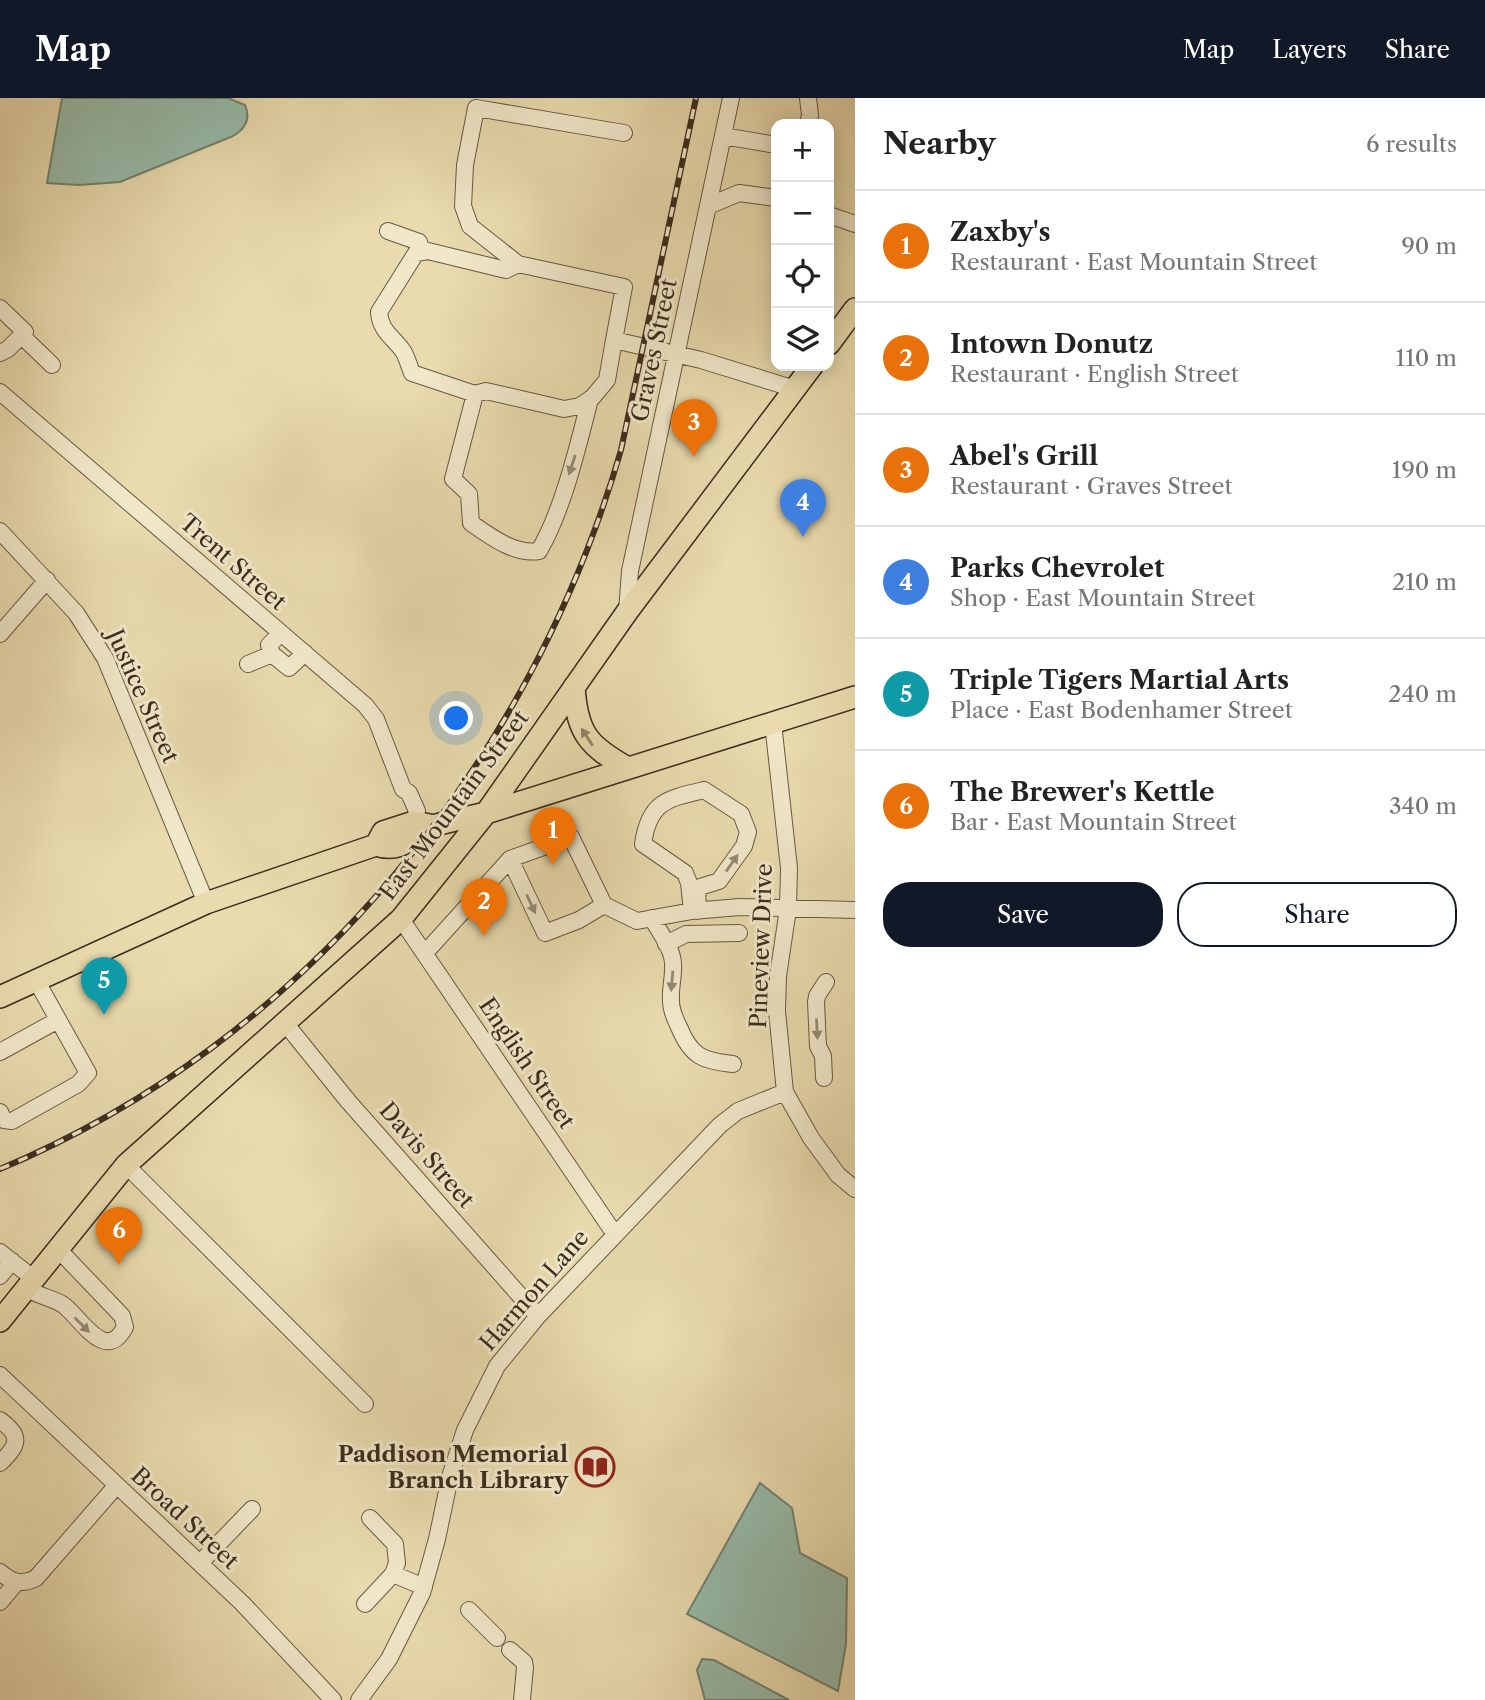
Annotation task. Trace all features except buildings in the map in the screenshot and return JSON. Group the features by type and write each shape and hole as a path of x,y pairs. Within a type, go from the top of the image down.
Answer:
{"main road":[{"path":"834,337 855,309"},
{"name":"East Mountain Street","path":"0,1321 126,1165 401,919 486,813 626,612 808,371"},
{"path":"574,687 576,709 585,735 602,754 628,768"},
{"path":"1,994 206,903 376,845 389,849 417,839 424,824 486,813 855,697"}],"street":[{"name":"Graves Street","path":"626,612 630,571 732,98"},
{"path":"808,98 809,119"},
{"path":"518,264 506,270 428,251 416,253 379,313 379,319 386,333 405,353 412,373 475,394 486,391 564,409 580,407 607,380 624,287 518,264 470,226 463,206 466,165 477,108 624,133"},
{"path":"723,136 771,144"},
{"path":"708,206 738,194 771,197"},
{"path":"834,217 855,224"},
{"path":"388,231 419,242 422,252"},
{"path":"0,308 25,332 0,353"},
{"path":"22,336 52,365"},
{"path":"614,340 677,354 795,388"},
{"name":"Trent Street","path":"0,392 365,705 376,719 403,789 409,793 424,824"},
{"path":"475,394 453,479 469,494 471,523 493,538 527,553 539,551 548,537 573,463 590,399"},
{"name":"Justice Street","path":"0,531 76,613 105,658 206,903"},
{"path":"0,634 47,580"},
{"path":"281,633 269,645 272,654 289,668 305,653"},
{"path":"248,664 272,654"},
{"name":"Pineview Drive","path":"773,723 789,868 788,909 777,999 785,1092 811,1138 838,1175 855,1189"},
{"path":"704,790 741,814 748,832 744,846 719,881 697,888 695,911 690,883 685,873 643,844 645,827 653,810 671,798 704,790"},
{"path":"425,953 510,859 571,837 604,905 644,920 667,944 673,961 672,1009 688,1047 715,1063 733,1064"},
{"path":"510,859 545,933 579,920 604,905"},
{"path":"644,920 740,907 855,910"},
{"name":"English Street","path":"401,919 614,1233"},
{"path":"667,944 686,934 738,933"},
{"path":"0,1112 4,1119 12,1121 78,1084 88,1073 36,980"},
{"path":"824,1078 823,1056 818,1046 816,1002 826,982"},
{"path":"0,1052 58,1020"},
{"name":"Davis Street","path":"285,1023 348,1101 538,1315"},
{"name":"Harmon Lane","path":"359,1700 389,1659 424,1587 450,1477 465,1430 497,1366 538,1315 720,1125 738,1111 785,1092"},
{"path":"126,1165 365,1404"},
{"path":"6,1256 39,1296 62,1304 91,1334 101,1340 113,1340 121,1335 125,1327 122,1316 58,1250"},
{"path":"0,1276 6,1256"},
{"name":"Broad Street","path":"0,1376 242,1603 333,1700"},
{"path":"14,1430 36,1409"},
{"path":"0,1420 14,1430 16,1438 0,1463"},
{"path":"0,1572 16,1583 26,1583 36,1578 117,1485"},
{"path":"200,1563 252,1508"},
{"path":"365,1604 393,1574 397,1563 396,1544 369,1518"},
{"path":"393,1574 424,1587"},
{"path":"0,1602 16,1583"},
{"path":"469,1610 497,1639"},
{"path":"510,1650 526,1667 522,1700"}],"shaded area":[{"path":"62,98 228,98 245,105 247,119 244,127 233,136 120,182 79,185 47,183"},
{"path":"760,1483 792,1508 800,1553 847,1578 846,1644 838,1691 687,1614"},
{"path":"702,1659 714,1660 789,1700 705,1700 697,1670"}],"railway":[{"path":"0,1169 110,1115 212,1047 306,968 390,880 465,782 528,677 581,566 621,450 696,98"}],"place":[{"name":"Abel's Grill","path":"694,457"},
{"name":"Parks Chevrolet","path":"803,537"},
{"name":"Zaxby's","path":"553,865"},
{"name":"Intown Donutz","path":"484,936"},
{"name":"Triple Tigers Martial Arts","path":"104,1015"},
{"name":"The Brewer's Kettle","path":"119,1265"},
{"name":"Paddison Memorial Branch Library","path":"595,1467"}]}
